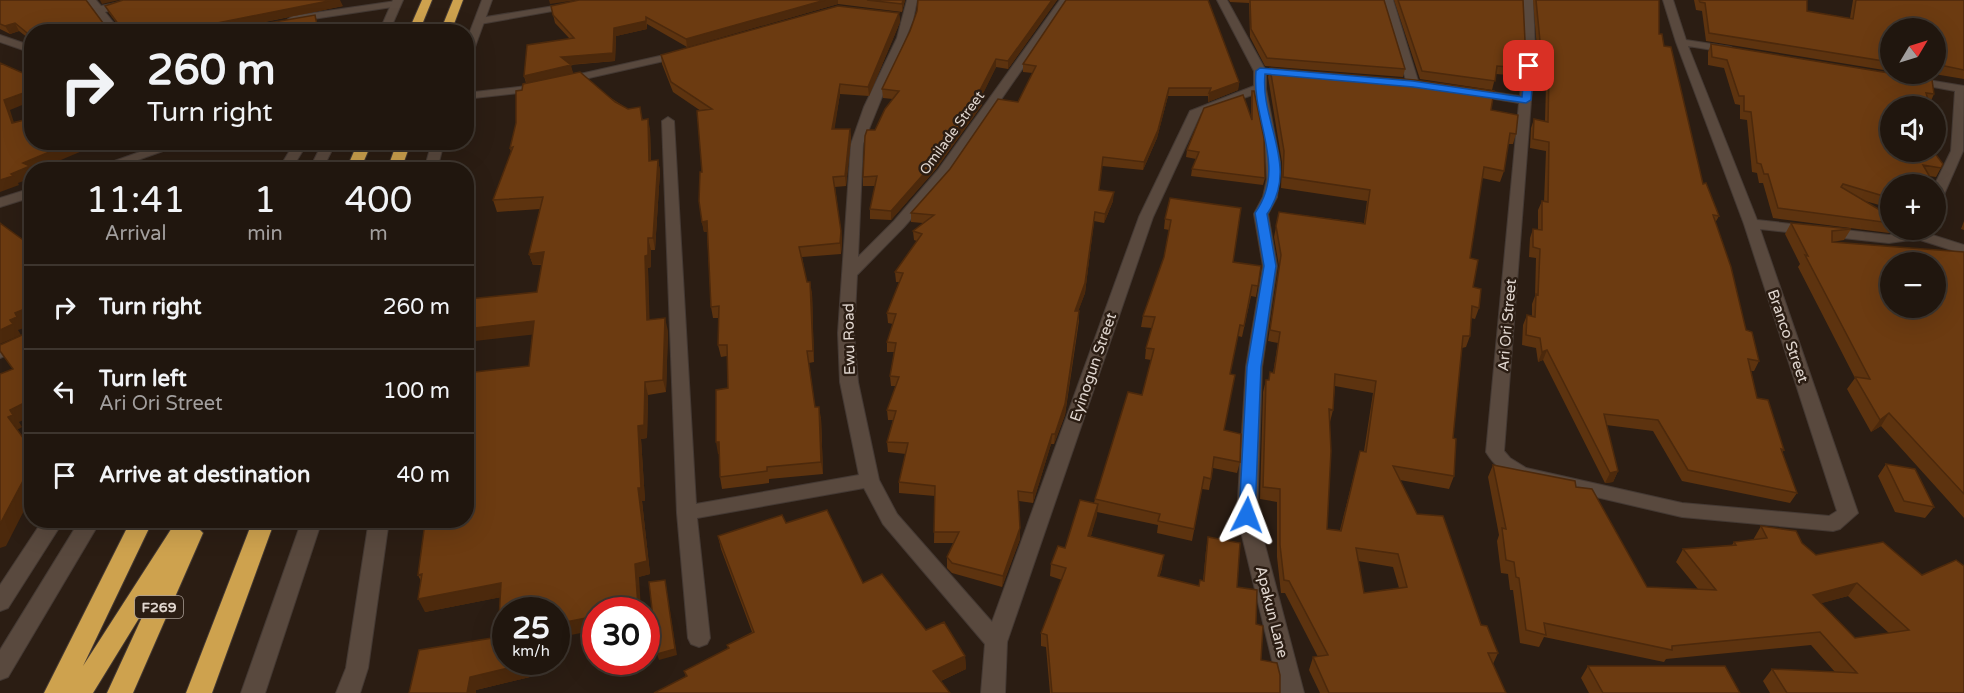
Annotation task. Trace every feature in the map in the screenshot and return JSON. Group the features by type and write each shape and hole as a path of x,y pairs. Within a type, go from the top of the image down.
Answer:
{"highway":[{"path":"416,24 427,0"},
{"path":"449,24 458,0"},
{"path":"57,693 138,528"},
{"path":"79,693 184,528"},
{"name":"F269","path":"120,693 194,528"},
{"path":"200,693 261,528"}],"street":[{"path":"91,0 110,24"},
{"path":"99,10 143,0"},
{"path":"474,37 487,0"},
{"path":"480,21 609,0"},
{"name":"Ewu Road","path":"912,0 904,17 893,65 862,123 857,144 846,333 849,382 869,480 890,519 996,642"},
{"name":"Omilade Street","path":"850,273 899,224 943,174 1065,0"},
{"name":"Apakun Lane","path":"1222,0 1266,71 1258,89 1276,161 1269,202 1261,213 1270,266 1254,367 1247,515 1292,693"},
{"path":"1388,0 1413,84"},
{"name":"Ari Ori Street","path":"1528,0 1530,49 1496,452 1503,463 1521,473 1682,510"},
{"name":"Branco Street","path":"1668,0 1681,42 1750,224 1848,513 1833,524 1682,510"},
{"path":"277,22 397,2"},
{"path":"387,24 397,2"},
{"path":"0,38 24,48"},
{"path":"1681,42 1740,52"},
{"path":"474,95 527,89 698,50"},
{"path":"1933,84 1963,89 1960,152 1946,178"},
{"name":"Eyinogun Street","path":"993,693 996,642 1146,217 1196,111 1258,89"},
{"path":"1459,91 1526,100"},
{"path":"668,121 687,513 699,638"},
{"path":"120,162 158,150"},
{"path":"0,203 24,195"},
{"path":"1750,224 1880,238"},
{"path":"1939,240 1964,250"},
{"path":"0,353 24,341"},
{"path":"687,513 869,480"},
{"path":"0,602 49,528"},
{"path":"0,670 86,528"},
{"path":"253,693 309,528"},
{"path":"348,693 357,668 378,528"}],"building":[{"path":"0,0 86,0 104,24 24,24 24,30 15,23 5,26 0,24"},
{"path":"123,0 333,0 217,23 118,24 105,6"},
{"path":"579,0 825,0 686,39 646,17 646,21 614,28 613,53 561,57 571,65 524,76 527,45 574,38 553,15 551,6"},
{"path":"867,0 903,0 902,4"},
{"path":"918,0 1052,0 1008,61 996,59 977,96 982,97 936,160 891,211 870,209 877,176 863,177 865,136 867,130 875,130 885,109 899,91 882,89 910,31"},
{"path":"1066,0 1208,0 1239,82 1209,93 1211,88 1169,88 1158,130 1144,162 1103,157 1099,190 1114,192 1105,214 1095,212 1085,283 1075,311 1079,311 1065,404 1055,434 1052,434 1033,493 1018,491 1020,528 1003,576 952,563 947,557 959,532 934,532 935,486 899,482 908,443 887,442 896,411 887,410 899,377 890,376 896,343 887,342 896,314 887,313 903,273 895,272 922,234 913,231 934,215 911,213 950,169 998,99 1018,102 1036,66 1023,64"},
{"path":"1250,0 1384,0 1405,69 1267,58 1251,29"},
{"path":"1398,0 1523,0 1525,41 1522,68 1497,66 1495,81 1422,71"},
{"path":"1536,0 1659,0 1659,34 1662,34 1664,46 1671,47 1703,184 1706,183 1719,216 1713,215 1731,267 1746,330 1752,332 1759,361 1748,359 1757,398 1768,400 1784,450 1781,449 1797,493 1688,470 1658,420 1604,414 1618,471 1610,473 1547,350 1542,352 1540,338 1526,335 1527,315 1535,317 1536,294 1538,295 1540,249 1533,247 1533,229 1542,230 1542,201 1548,202 1549,142 1533,139 1534,119 1548,122 1549,77 1545,76 1545,70 1538,70 1540,41"},
{"path":"1699,0 1807,0 1807,11 1853,19 1856,0 1964,0 1964,70 1946,66 1946,18 1880,18 1880,60 1709,33 1705,3"},
{"path":"838,6 899,13 868,87 840,84 832,129 850,129 845,176 833,177 841,231 840,243 799,247 807,282 810,282 813,351 807,351 815,407 819,407 821,462 767,467 767,471 720,477 719,442 716,442 716,390 728,388 727,345 718,345 719,306 711,307 707,221 702,222 699,201 700,172 702,172 697,111 712,109 671,82 661,55"},
{"path":"315,15 317,24 263,24"},
{"path":"1711,44 1880,72 1880,84 1933,84 1934,94 1926,93 1927,96 1880,96 1880,162 1942,162 1943,164 1941,168 1923,165 1928,174 1880,174 1880,195 1843,184 1841,187 1880,210 1880,222 1778,208 1768,174 1764,174 1761,164 1757,163 1751,112 1744,111 1744,96 1739,96 1727,60 1712,57"},
{"path":"0,63 24,74 24,93 4,100 12,123 24,120 24,150 54,150 24,162 24,169 11,174 13,176 0,180"},
{"path":"1270,68 1415,80 1494,91 1491,110 1518,115 1516,134 1510,133 1504,171 1484,167 1470,258 1478,260 1473,287 1481,289 1479,308 1472,306 1470,336 1463,336 1453,438 1456,439 1454,476 1393,466 1417,514 1443,516 1481,625 1487,626 1498,653 1488,653 1506,693 1329,693 1313,657 1328,655 1289,581 1284,580 1280,545 1280,489 1263,487 1266,380 1269,380 1270,372 1274,373 1280,332 1270,330 1281,255 1276,226 1279,212 1365,224 1370,190 1283,177 1284,151","holes":["1335,374 1376,381 1366,452 1360,451 1341,531 1327,529 1331,451 1329,409 1333,410","1356,548 1398,554 1407,587 1364,593"]},
{"path":"580,72 615,102 628,109 640,107 642,120 648,119 649,161 658,160 653,238 648,238 648,255 645,256 647,320 665,318 663,380 645,382 644,425 638,426 641,488 638,488 647,561 635,564 637,597 582,597 582,619 570,621 570,597 500,597 501,583 418,599 422,574 418,575 424,528 474,528 474,372 529,366 534,321 474,328 474,298 537,292 544,252 529,254 543,197 493,200 513,147 510,148 516,123 516,91 522,90 523,84"},
{"path":"1252,91 1254,91 1264,138 1265,178 1192,169 1199,152 1187,150 1204,108 1243,95 1252,120"},
{"path":"1170,198 1241,208 1233,262 1261,266 1258,286 1252,285 1244,326 1240,325 1230,374 1235,375 1224,430 1241,434 1240,462 1214,457 1211,479 1204,477 1194,529 1158,521 1160,514 1095,499 1128,392 1142,395 1154,349 1146,348 1155,317 1143,316 1164,257 1171,220 1165,219"},
{"path":"0,223 24,241 24,309 15,313 17,317 10,320 13,324 0,330"},
{"path":"1791,223 1851,229 1832,231 1832,242 1964,252 1964,494 1889,413 1880,420 1855,377 1870,379 1805,255 1808,256"},
{"path":"22,335 24,338 24,403 10,410 13,415 8,417 24,439 24,479 0,524 0,374 13,369 0,351 0,345"},
{"path":"1886,464 1915,469 1934,507 1904,501"},
{"path":"1493,465 1575,481 1576,487 1592,489 1647,587 1716,590 1683,549 1736,545 1734,542 1767,538 1761,526 1796,531 1802,543 1816,555 1883,542 1922,575 1956,560 1964,566 1964,693 1787,693 1772,669 1857,673 1820,632 1672,646 1672,650 1544,623 1546,635 1526,630 1519,578 1516,577 1514,562 1506,560 1502,528 1506,529","holes":["1857,583 1909,630 1855,638 1813,595"]},
{"path":"1080,500 1098,504 1088,536 1164,555 1158,576 1199,586 1200,580 1204,581 1208,537 1240,543 1237,587 1257,590 1256,624 1263,626 1261,660 1277,663 1280,693 1052,693 1047,635 1041,633 1066,568 1051,564 1058,546 1065,548"},
{"path":"827,510 863,583 882,574 926,630 944,622 965,656 933,671 950,693 654,693 687,676 684,671 729,648 727,645 754,632 718,536 782,515 786,523"},
{"path":"665,580 675,649 660,653 660,597 651,597 649,582"},
{"path":"492,638 492,672 470,677 467,693 409,693 419,650"},
{"path":"1588,666 1725,666 1740,693 1603,693"}],"route":[{"path":"1247,515 1254,367 1270,266 1261,213 1269,202 1276,161 1258,89 1260,71 1413,84 1526,100 1529,66"}]}
